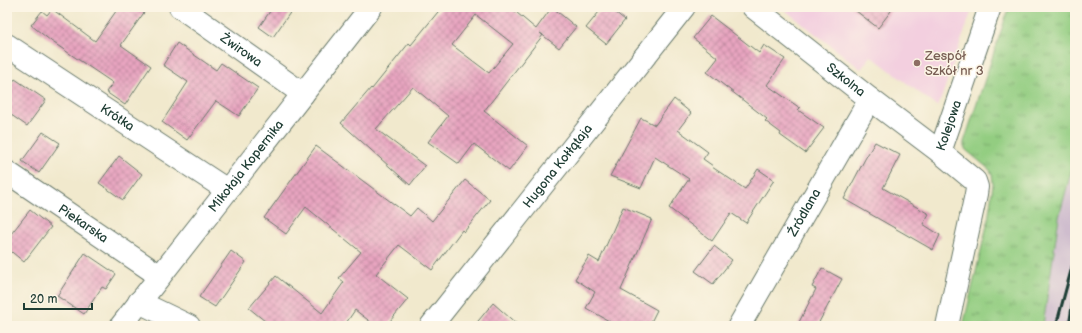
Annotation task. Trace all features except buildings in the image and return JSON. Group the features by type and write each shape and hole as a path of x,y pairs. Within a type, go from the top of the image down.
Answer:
{"street":[{"name":"Żwirowa","path":"180,7 303,94"},
{"name":"Mikołaja Kopernika","path":"121,326 371,7"},
{"name":"Hugona Kołłątaja","path":"431,326 684,7"},
{"name":"Szkolna","path":"753,7 940,152"},
{"name":"Kolejowa","path":"947,326 977,187 975,181 970,176 940,152 990,7"},
{"name":"Krótka","path":"7,45 227,190"},
{"name":"Źródlana","path":"740,326 870,99"},
{"name":"Piekarska","path":"7,172 160,276"},
{"path":"140,302 189,326"}],"shaded area":[{"name":"Zespół Szkół nr 3","path":"781,7 973,7 938,107 871,56 861,69"},
{"path":"1075,157 1075,326 1043,326 1059,217"}],"green space":[{"path":"1009,7 1075,7 1075,157 1059,217 1043,326 963,326 988,221 993,184 990,170 966,150 964,147 964,142"}],"railway":[{"path":"1056,326 1075,256"},
{"path":"1069,326 1075,287"}],"place":[{"name":"Zespół Szkół nr 3","path":"917,63"}]}
